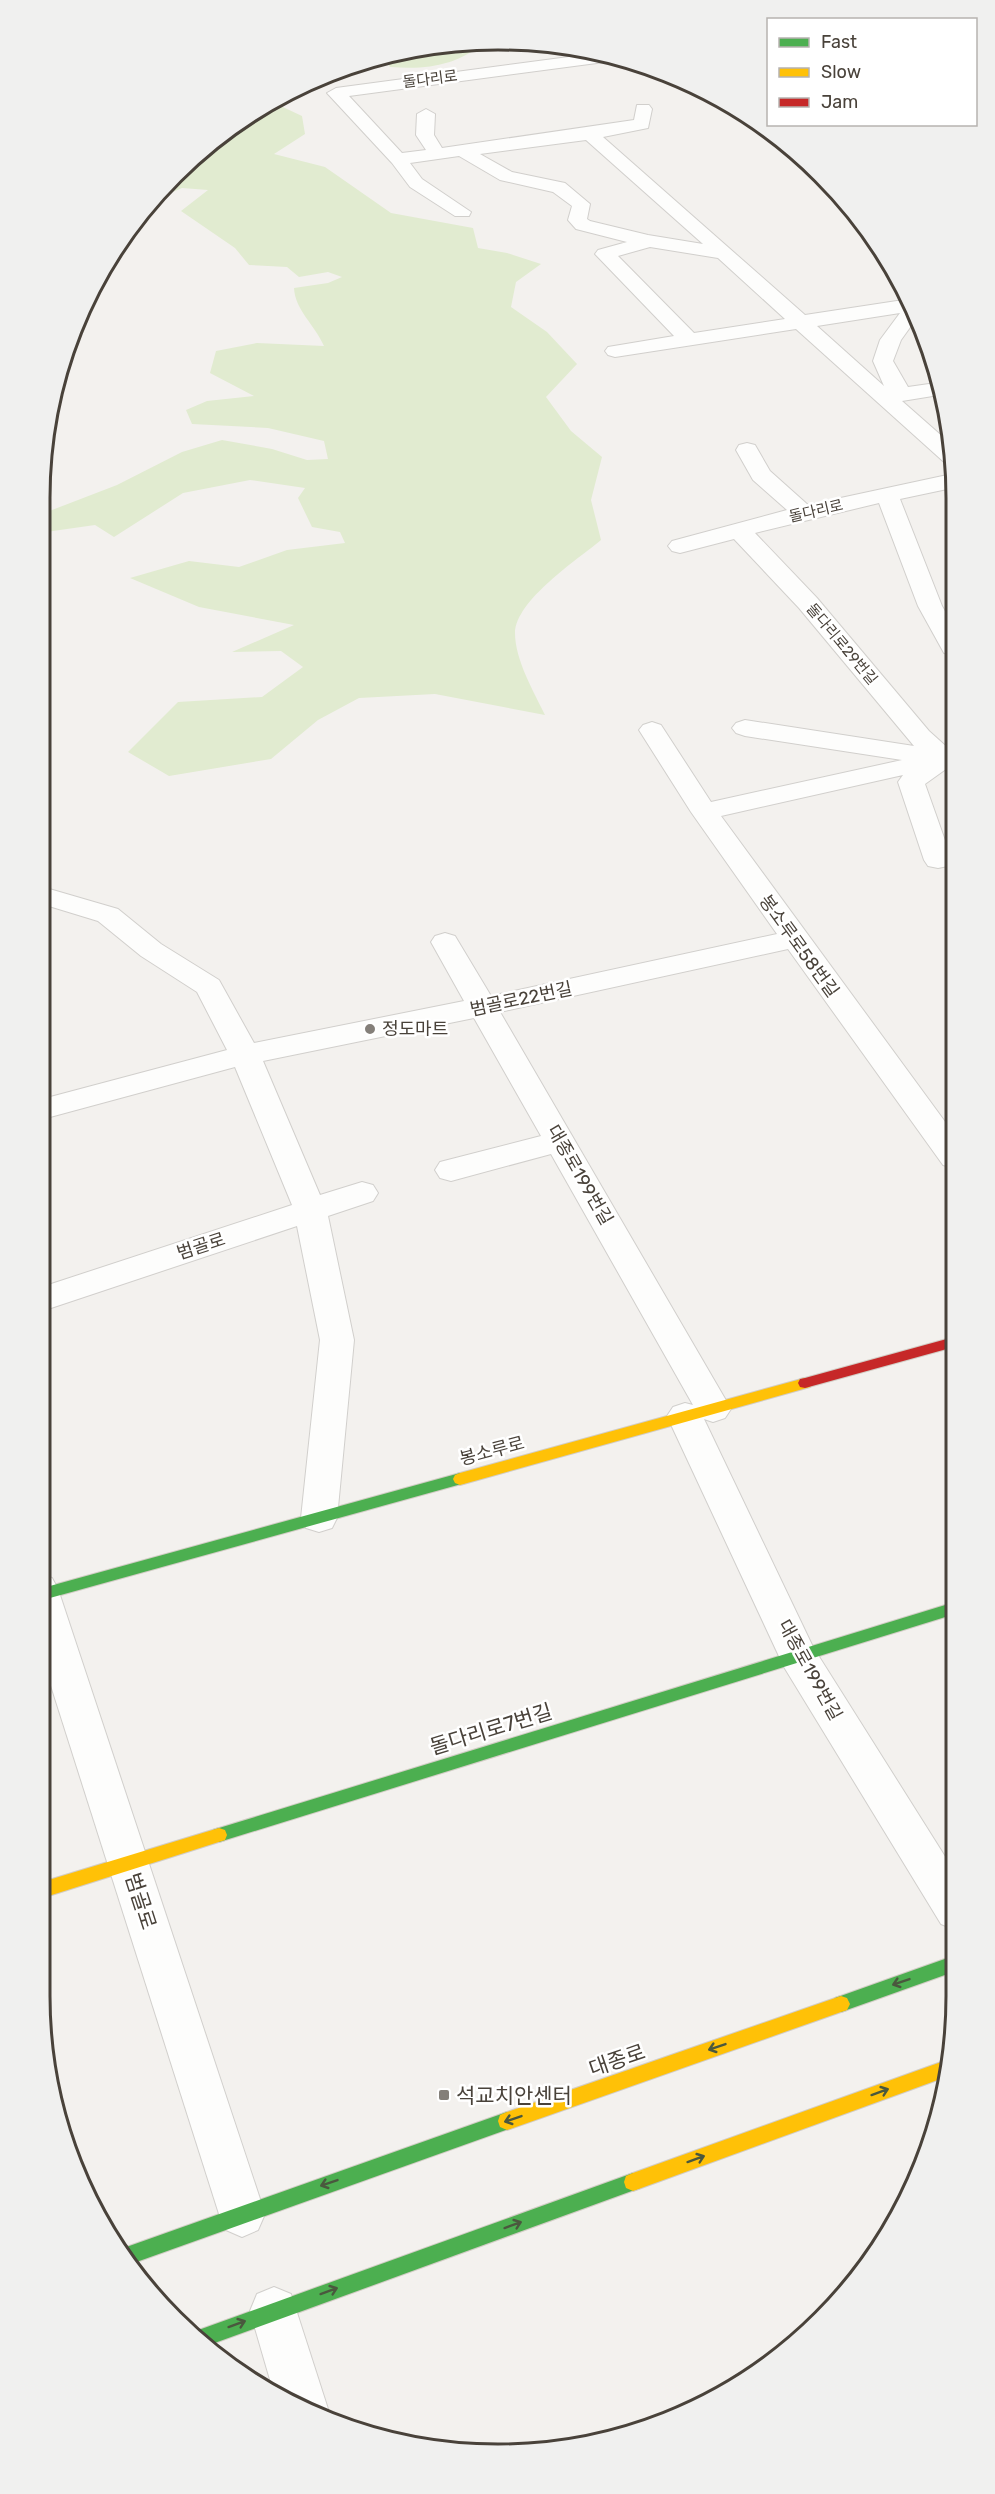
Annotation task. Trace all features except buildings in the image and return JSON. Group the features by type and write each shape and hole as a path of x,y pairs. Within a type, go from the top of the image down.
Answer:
{"street":[{"name":"돌다리로","path":"462,212 416,183 398,159 336,93 589,59"},
{"path":"398,159 590,134 642,124 643,109"},
{"name":"돌다리로","path":"426,114 425,135 437,154"},
{"path":"590,134 803,321 881,396 943,449"},
{"path":"462,151 506,176 559,187 580,204 581,211 577,220 583,225 648,242 726,254"},
{"path":"648,242 605,254 689,339"},
{"path":"615,351 902,306"},
{"path":"881,396 898,388 883,361 886,346 900,322 907,316"},
{"path":"881,396 932,390"},
{"path":"929,437 941,436"},
{"path":"747,450 761,475 803,513"},
{"name":"돌다리로","path":"680,546 803,513 945,482"},
{"path":"887,495 930,606 946,637"},
{"name":"돌다리로29번길","path":"739,530 808,603 920,736 946,756"},
{"path":"745,728 946,757"},
{"name":"봉소루로58번길","path":"652,730 704,812 793,939 946,1146"},
{"path":"704,812 946,757"},
{"path":"938,860 911,782 946,758"},
{"path":"50,897 108,915 151,950 209,986 245,1055 310,1210 336,1340 319,1518"},
{"name":"범골로22번길","path":"50,1107 245,1055 483,1007 793,939"},
{"name":"대종로199번길","path":"445,942 561,1141 699,1412 798,1656 946,1895"},
{"path":"451,1170 561,1141"},
{"name":"범골로","path":"50,1296 362,1193"},
{"name":"봉소루로","path":"50,1590 946,1344"},
{"name":"돌다리로7번길","path":"50,1888 946,1611"},
{"name":"범골로","path":"50,1623 242,2214"},
{"name":"대종로","path":"131,2254 946,1967"},
{"path":"206,2336 939,2071"},
{"path":"274,2311 300,2398"}],"green space":[{"path":"474,50 442,64 417,68 390,67 388,64 410,58"},
{"path":"281,106 302,116 305,134 274,154 325,167 391,213 473,228 478,248 507,253 541,264 516,282 511,307 547,332 577,364 546,397 571,431 602,457 591,500 601,540 536,594 518,620 515,633 518,654 526,676 545,715 435,694 359,698 318,720 271,759 169,776 128,752 178,702 262,697 303,667 281,651 232,652 294,625 199,607 130,578 189,561 239,567 287,550 345,543 340,532 312,527 298,498 305,488 250,480 183,493 114,537 95,525 50,531 50,511 117,485 182,452 222,440 272,449 307,460 328,459 324,441 268,428 192,424 186,410 207,401 254,396 210,373 216,351 257,343 324,346 298,303 294,288 328,283 342,277 328,272 299,277 287,267 249,265 235,248 181,211 208,190 182,188 169,194 225,142"}],"traffic: fast":[{"path":"50,1592 460,1479"},
{"path":"219,1835 946,1611"},
{"path":"841,2004 946,1967"},
{"path":"131,2254 507,2121"},
{"path":"206,2336 633,2182"}],"traffic: slow":[{"path":"460,1479 805,1383"},
{"path":"50,1888 219,1835"},
{"path":"507,2121 841,2004"},
{"path":"633,2182 939,2071"}],"traffic: jam":[{"path":"805,1383 946,1344"}],"place":[{"name":"정도마트","path":"370,1029"},
{"name":"석교치안센터","path":"444,2095"}]}
